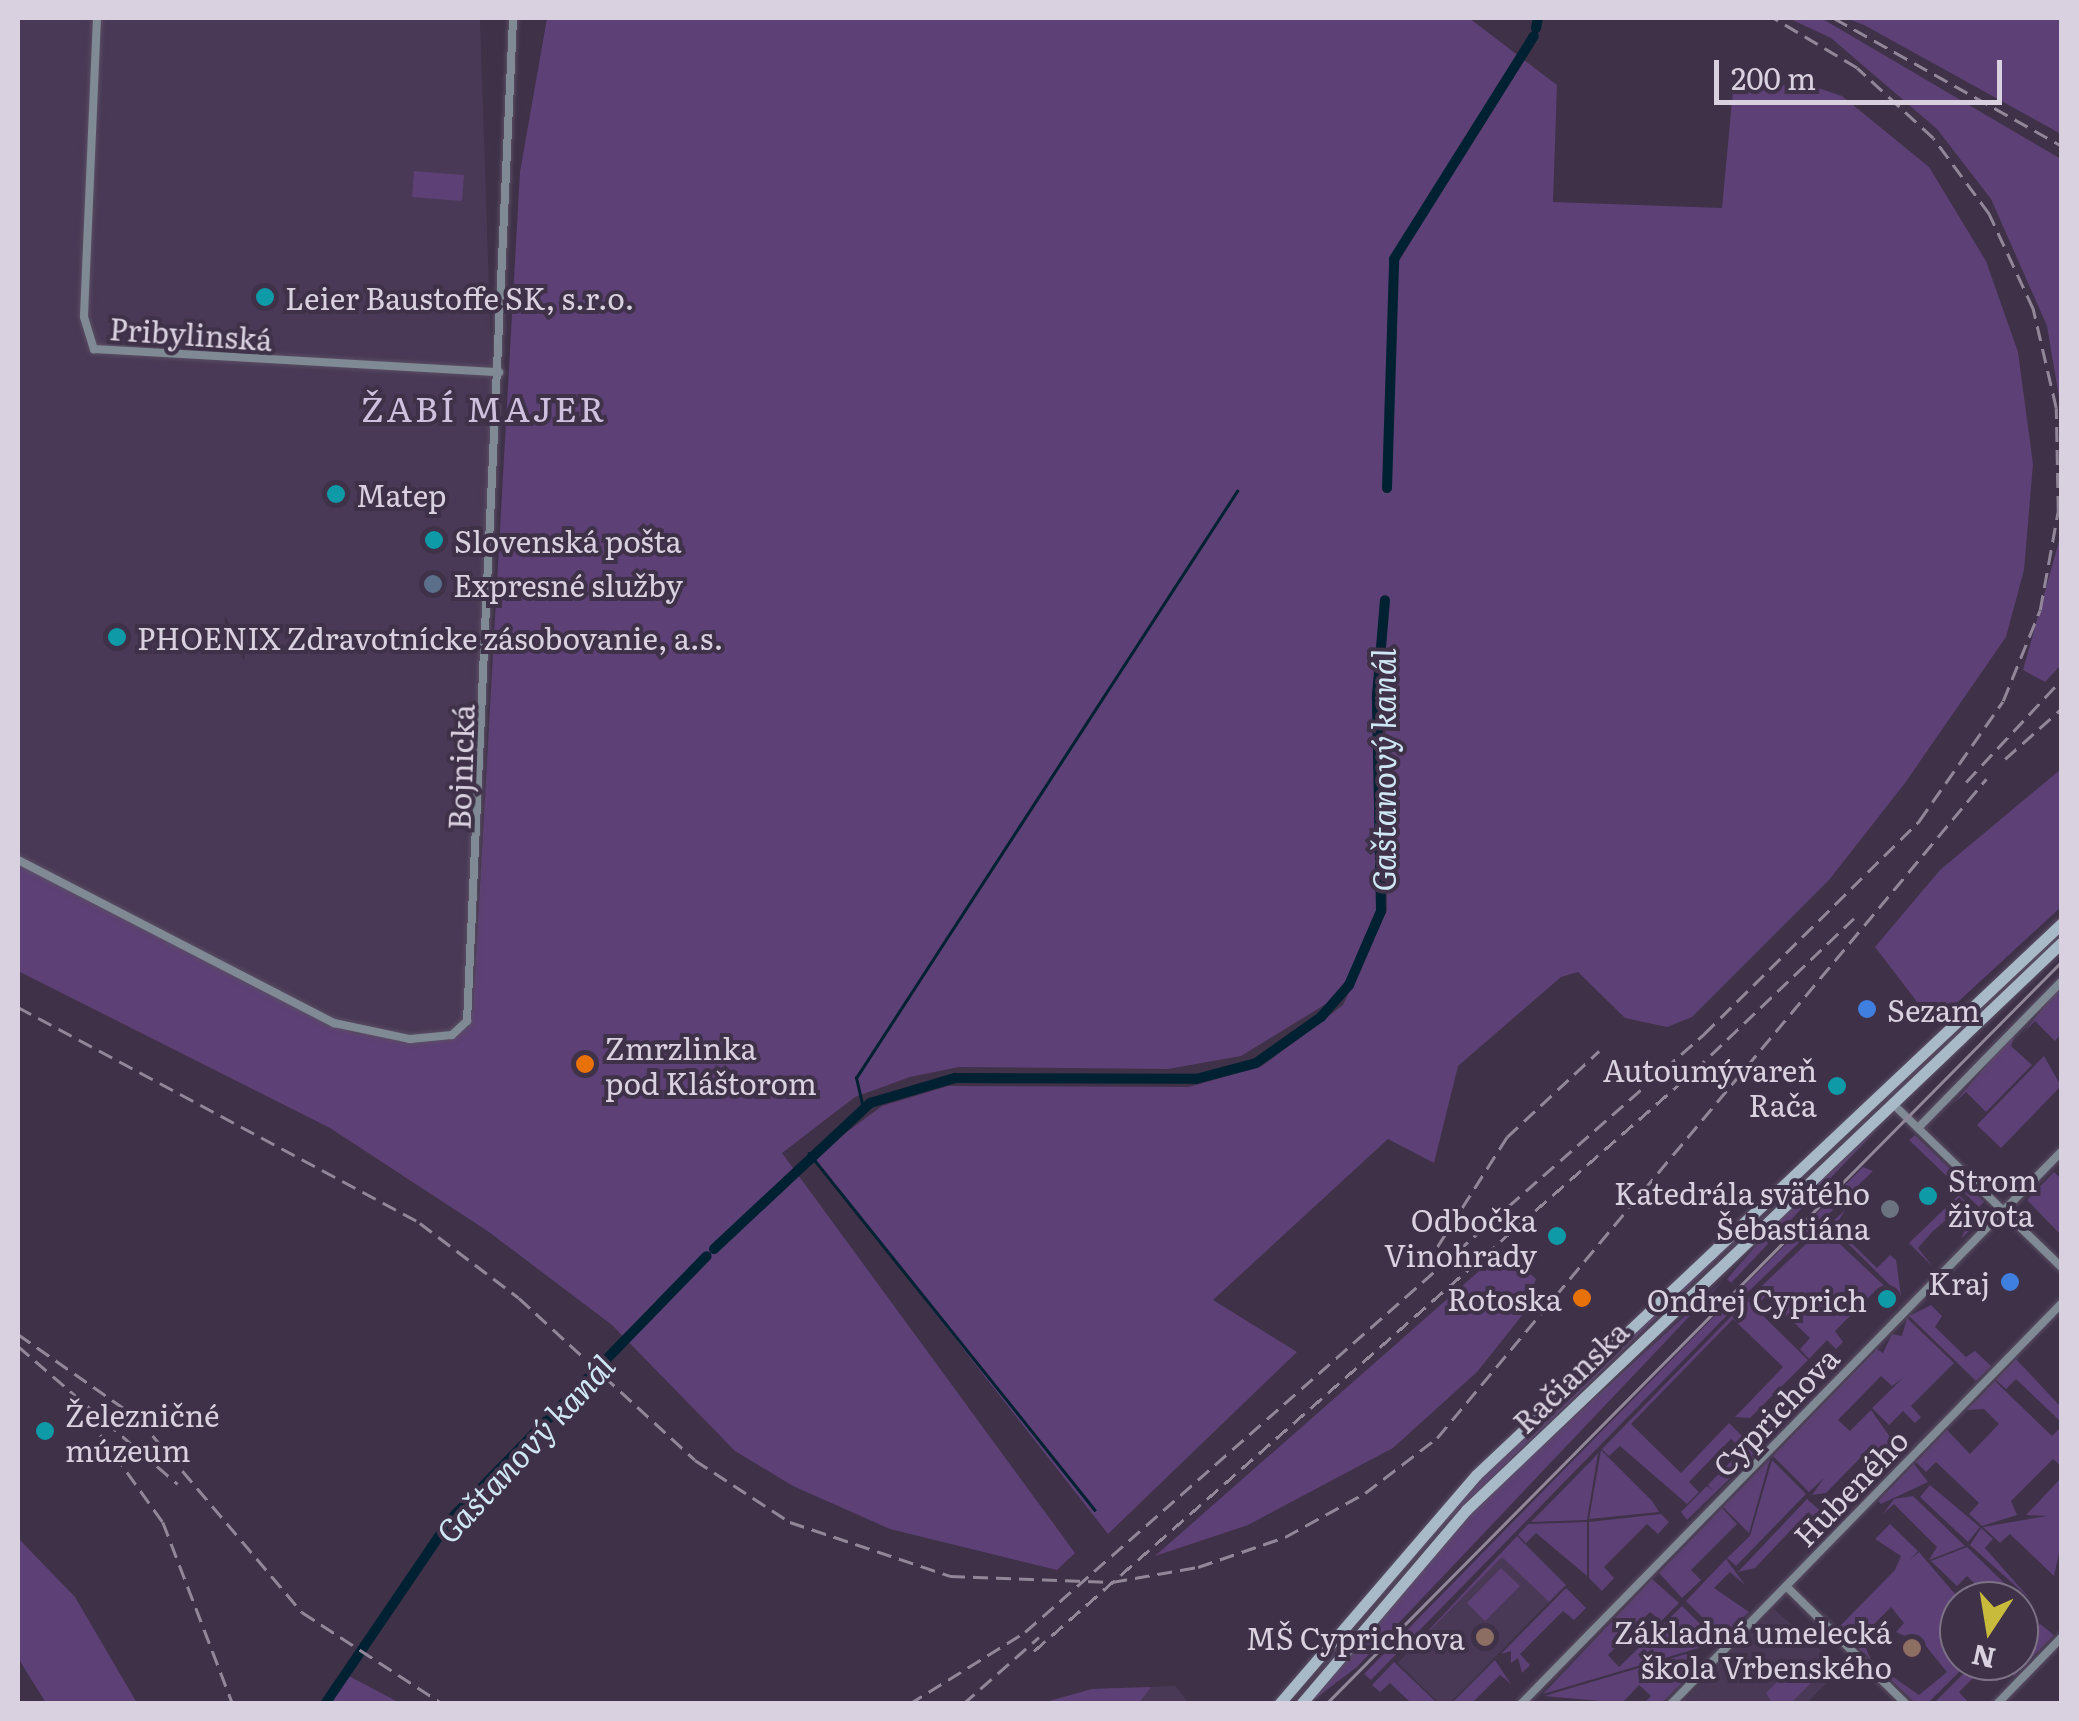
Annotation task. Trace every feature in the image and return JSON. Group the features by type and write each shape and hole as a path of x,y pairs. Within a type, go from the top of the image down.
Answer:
{"main road":[{"name":"Račianska","path":"1279,1704 1428,1524 1899,1071 2062,923"},
{"name":"Račianska","path":"1301,1704 1457,1519 2062,942"},
{"path":"1864,1106 1892,1103 1899,1071"}],"street":[{"name":"Pribylinská","path":"97,18 84,317 94,349 499,372"},
{"name":"Bojnická","path":"18,860 334,1023 410,1038 461,1030 473,1000 514,18"},
{"path":"1918,1128 2062,981"},
{"path":"1892,1103 2062,1268"},
{"name":"Cyprichova","path":"1522,1704 2062,1151"},
{"name":"Hubeného","path":"1671,1704 2062,1303"},
{"path":"1786,1586 1906,1704"},
{"path":"1997,1704 2062,1638"}],"shaded area":[{"path":"18,18 480,18 493,410 473,1011 449,1039 354,1033 18,862"},
{"path":"547,18 1469,18 1557,85 1553,202 1722,208 1733,90 1803,83 1842,96 1929,167 1986,261 2018,352 2033,464 2024,570 2006,637 1905,783 1829,880 1692,1017 1667,1027 1625,1018 1578,972 1561,977 1458,1066 1434,1163 1388,1139 1213,1300 1297,1352 1108,1534 813,1157 882,1106 948,1086 1189,1087 1262,1066 1343,1005 1387,910 1385,689 1377,695 1381,911 1347,991 1241,1056 1168,1069 959,1067 910,1077 855,1097 782,1153 1075,1553 1057,1570 890,1529 793,1486 735,1451 612,1325 489,1232 330,1128 18,971 18,862 354,1033 448,1039 473,1011 520,172"},
{"path":"1788,18 1821,18 2061,159 2061,409 2047,326 1991,199 1937,129 1831,38"},
{"path":"1846,18 2061,18 2061,134 1864,25"},
{"path":"414,171 464,175 462,201 412,197"},
{"path":"2061,534 2061,665 2045,682 2023,670"},
{"path":"2061,769 2061,907 1934,1024 1875,947 1940,870"},
{"path":"2061,985 2061,1034 2055,1041 2035,1021 2024,1032"},
{"path":"2017,1030 2011,1046 2032,1065 1986,1112 1966,1092 1954,1103"},
{"path":"2044,1056 2061,1086 2001,1148 1977,1125"},
{"path":"1867,1113 1447,1521 1286,1704 1481,1478"},
{"path":"1879,1127 1731,1283 1727,1279 1780,1218"},
{"path":"1915,1135 1984,1202 1979,1207 1909,1140"},
{"path":"1863,1167 1873,1171 1744,1296 1739,1291"},
{"path":"2054,1172 2061,1179 2061,1235 2027,1200"},
{"path":"1959,1195 1982,1218 1961,1239 1971,1217 1961,1207 1932,1232 1918,1248 1933,1267 1909,1243"},
{"path":"1845,1210 1835,1227 1877,1268 1890,1255 1896,1260 1901,1296 1829,1225"},
{"path":"1823,1228 1893,1294 1877,1289 1835,1331 1843,1342 1836,1349 1827,1340 1809,1359 1800,1349 1810,1338 1766,1296 1756,1306 1748,1299"},
{"path":"1503,1250 1536,1279 1524,1313 1477,1372 1393,1448 1248,1525 1155,1556"},
{"path":"1723,1281 1357,1667 1308,1704 1480,1503"},
{"path":"1736,1294 1742,1300 1371,1680 1364,1674"},
{"path":"1747,1300 1808,1360 1750,1418 1735,1417 1783,1367 1733,1319 1631,1424 1681,1473 1729,1423 1748,1442 1741,1448 1731,1439 1717,1453 1689,1482 1699,1492 1687,1504 1620,1446 1609,1456 1602,1449"},
{"path":"1931,1305 1942,1316 1935,1327 1966,1357 1975,1351 1991,1366 1976,1381 1909,1316"},
{"path":"1907,1318 1954,1363 1911,1406 1921,1417 1915,1423 1903,1411 1889,1425 1872,1408 1903,1378 1892,1386 1881,1376 1838,1420 1850,1431 1871,1410 1895,1444 1880,1459 1869,1449 1826,1493 1812,1495 1824,1478 1809,1492 1773,1456 1877,1349 1883,1353 1892,1334 1902,1336"},
{"path":"2016,1359 2061,1407 2061,1422 2016,1379 2006,1389 1996,1380"},
{"path":"1995,1381 2052,1436 2061,1427 2061,1466 2053,1459 2011,1501 2017,1515 1982,1526 1969,1514 1979,1503 1936,1462 1926,1472 1916,1462 1947,1430 1970,1454 1999,1424 1984,1409 1967,1410"},
{"path":"1797,1394 1806,1403 1793,1416 1787,1411 1792,1417 1760,1446 1753,1439"},
{"path":"1749,1443 1758,1451 1687,1520 1681,1512 1707,1486 1713,1491 1708,1485"},
{"path":"1601,1450 1652,1501 1659,1512 1589,1519"},
{"path":"1598,1453 1587,1520 1531,1522 1592,1460"},
{"path":"1770,1459 1749,1533 1723,1507"},
{"path":"1772,1460 1806,1494 1736,1566 1727,1558 1750,1536"},
{"path":"1914,1464 1928,1482 1881,1504 1878,1501"},
{"path":"2061,1478 2061,1544 2054,1576 2010,1534 2000,1543 1983,1527 2047,1516 2026,1515"},
{"path":"1930,1485 1980,1527 1968,1542 1920,1497"},
{"path":"1913,1496 1965,1546 1929,1560 1937,1547 1894,1504 1883,1514 1894,1499"},
{"path":"1807,1499 1826,1516 1819,1524 1807,1513 1755,1568 1738,1572"},
{"path":"1722,1508 1737,1524 1691,1570 1701,1580 1682,1598 1659,1573"},
{"path":"1661,1514 1669,1522 1658,1534 1647,1524 1604,1567 1614,1578 1602,1591 1589,1578 1589,1522"},
{"path":"1587,1522 1587,1576 1536,1533 1526,1543 1518,1535 1528,1524"},
{"path":"1890,1524 1918,1551 1910,1560 1919,1552 1944,1581 1939,1581 1939,1662 1925,1645 1896,1632 1904,1623 1891,1607 1861,1637 1871,1660 1838,1628 1895,1570 1901,1556 1875,1539"},
{"path":"1981,1528 1993,1539 1985,1548 2014,1581 2010,1581 1970,1545"},
{"path":"1517,1536 1566,1585 1549,1602 1502,1557 1398,1663"},
{"path":"18,1538 75,1597 137,1703 46,1703 18,1658"},
{"path":"1967,1547 2002,1581 1972,1581 1967,1576 1962,1581 1952,1581 1931,1561"},
{"path":"1502,1556 1549,1602 1450,1703 1439,1703 1398,1663"},
{"path":"1726,1559 1745,1585 1730,1572 1714,1588 1749,1612 1722,1637 1686,1601"},
{"path":"1501,1568 1520,1586 1485,1621 1467,1603"},
{"path":"1652,1579 1679,1603 1661,1621 1650,1612 1608,1655 1619,1667 1682,1606 1719,1642 1543,1694"},
{"path":"1566,1588 1586,1608 1574,1620 1563,1611 1520,1654 1530,1665 1522,1673 1518,1658 1511,1663 1511,1651 1501,1654"},
{"path":"1774,1609 1841,1668 1807,1703 1681,1704"},
{"path":"2039,1625 2054,1635 2039,1650"},
{"path":"1686,1654 1698,1666 1662,1703 1644,1703 1651,1696 1639,1685 1622,1703 1544,1696"},
{"path":"1495,1660 1511,1684 1500,1675 1472,1703 1452,1703"},
{"path":"1799,1660 1817,1677 1791,1703 1772,1703 1766,1693"},
{"path":"1394,1662 1437,1703 1411,1703 1390,1683 1380,1692 1372,1685"},
{"path":"1876,1665 1919,1695 1939,1679 1950,1681 1928,1703 1915,1703"},
{"path":"347,1675 400,1703 320,1703"},
{"path":"1956,1681 1970,1681 1959,1692 1969,1703 1934,1703"},
{"path":"1175,1686 1189,1703 1043,1704 1092,1689"},
{"path":"1151,1687 1139,1703 1042,1703 1092,1689"}],"waterway":[{"name":"Gaštanový kanál","path":"1536,28 1538,18"},
{"name":"Gaštanový kanál","path":"1387,488 1394,259 1534,36"},
{"path":"863,1108 856,1078 1237,491"},
{"name":"Gaštanový kanál","path":"714,1249 870,1103 955,1078 1196,1079 1256,1063 1321,1017 1349,985 1381,911 1377,695 1385,600"},
{"path":"809,1153 1095,1510"},
{"name":"Gaštanový kanál","path":"325,1704 450,1520 707,1256"}],"tram line":[{"path":"1326,1704 2062,961"}],"railway":[{"path":"909,1704 1025,1632 1704,1034 1919,821 2003,701 2040,610 2058,511 2056,408 2033,309 1989,214 1933,138 1857,68 1773,18"},
{"path":"1834,18 2062,146"},
{"path":"1966,782 2062,679"},
{"path":"2005,759 2062,708"},
{"path":"18,1007 420,1223 519,1298 695,1460 790,1522 950,1576 1112,1582 1198,1567 1285,1537 1365,1493 1437,1438 1986,779"},
{"path":"1034,1651 1694,1071 1854,918"},
{"path":"1425,1266 1507,1137 1599,1051"},
{"path":"18,1334 138,1418 302,1612 443,1704"},
{"path":"18,1346 178,1484"},
{"path":"87,1416 163,1522 233,1704"},
{"path":"963,1704 1039,1637"}],"place":[{"name":"Leier Baustoffe SK, s.r.o.","path":"265,297"},
{"name":"Matep","path":"336,494"},
{"name":"Slovenská pošta","path":"434,540"},
{"name":"Expresné služby","path":"433,584"},
{"name":"PHOENIX Zdravotnícke zásobovanie, a.s.","path":"117,637"},
{"name":"Sezam","path":"1867,1009"},
{"name":"Zmrzlinka pod Kláštorom","path":"585,1064"},
{"name":"Autoumývareň Rača","path":"1837,1086"},
{"name":"Strom života","path":"1928,1196"},
{"name":"Katedrála svätého Šebastiána","path":"1890,1209"},
{"name":"Odbočka Vinohrady","path":"1557,1236"},
{"name":"Kraj","path":"2010,1282"},
{"name":"Rotoska","path":"1582,1298"},
{"name":"Ondrej Cyprich","path":"1887,1299"},
{"name":"Železničné múzeum","path":"45,1431"},
{"name":"MŠ Cyprichova","path":"1485,1637"},
{"name":"Základná umelecká škola Vrbenského","path":"1912,1648"}],"district":[{"name":"ŽABÍ MAJER","path":"484,407"}]}
